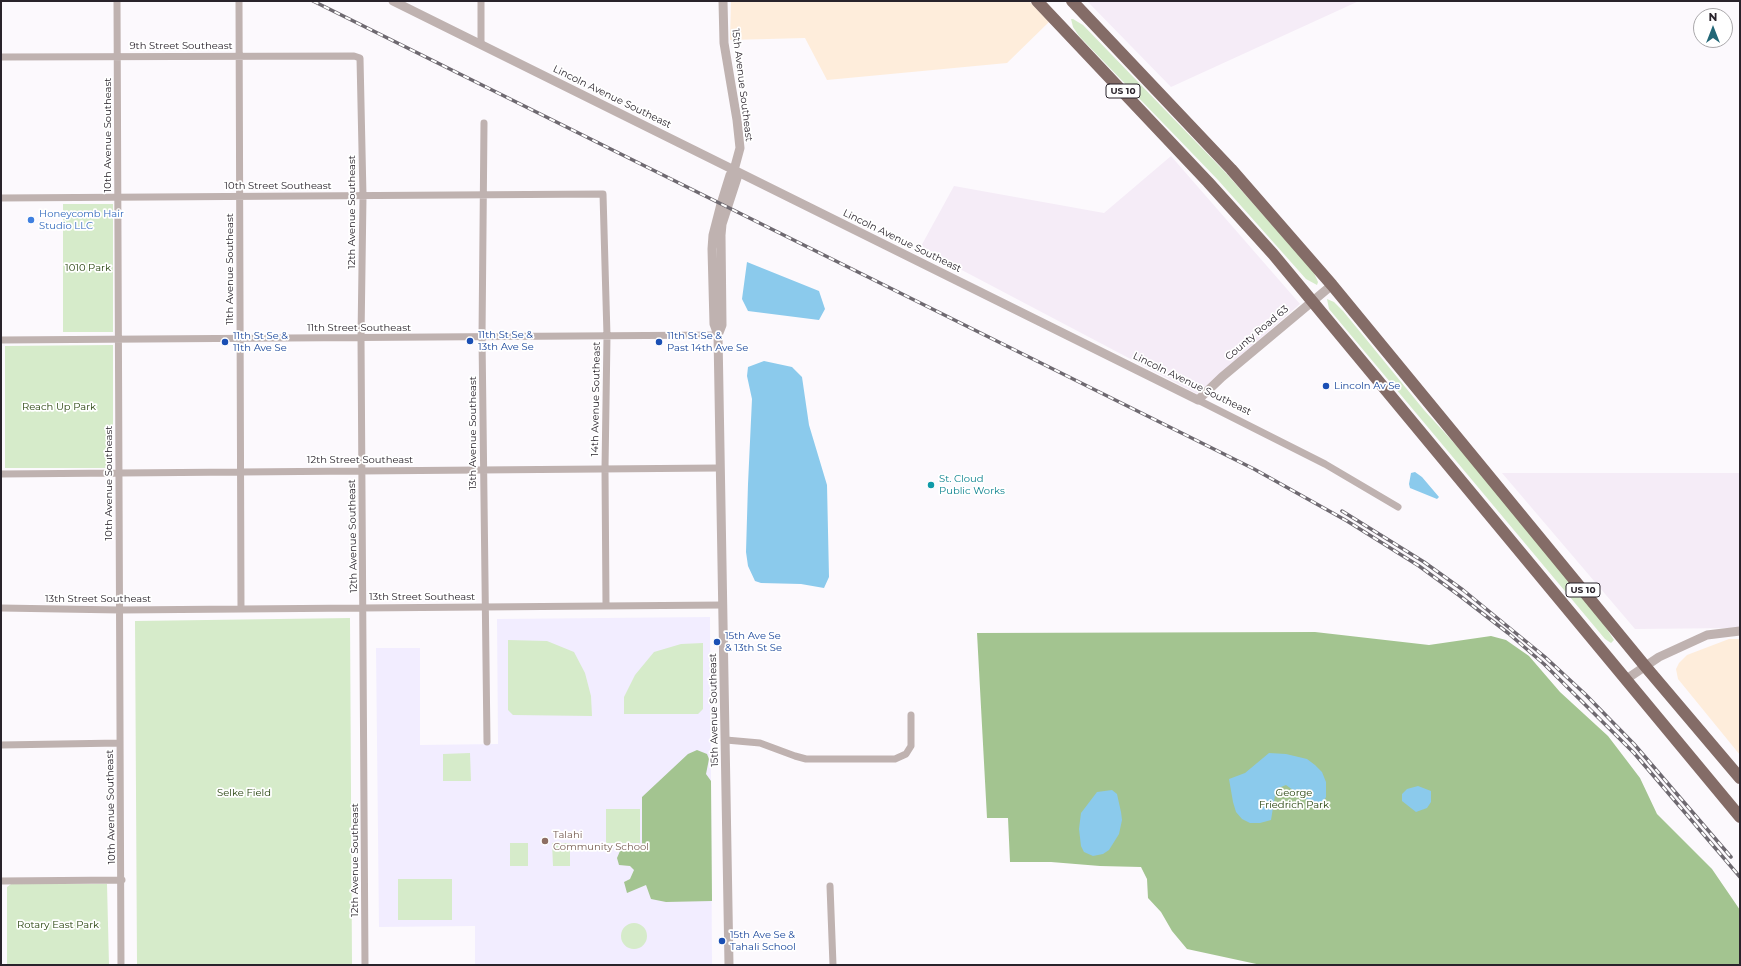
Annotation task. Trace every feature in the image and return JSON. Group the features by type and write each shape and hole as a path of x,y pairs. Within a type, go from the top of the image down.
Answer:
{"highway":[{"name":"US 10","path":"1037,1 1208,182 1313,301 1625,680 1740,817"},
{"name":"US 10","path":"1072,1 1210,148 1332,285 1645,666 1737,774"}],"street":[{"name":"10th Avenue Southeast","path":"117,1 119,197 120,742 122,880 121,965"},
{"name":"11th Avenue Southeast","path":"239,1 241,609"},
{"name":"Lincoln Avenue Southeast","path":"393,1 1301,451 1366,487 1398,507"},
{"path":"481,1 481,45"},
{"name":"15th Avenue Southeast","path":"723,1 724,42 737,120 740,148 734,170 737,178 722,224 722,325 718,335 719,468 726,740 729,965"},
{"name":"9th Street Southeast","path":"1,57 354,56 360,58"},
{"name":"12th Avenue Southeast","path":"360,58 363,196 362,471 365,965"},
{"name":"13th Avenue Southeast","path":"484,123 482,337 487,742"},
{"name":"10th Street Southeast","path":"1,198 603,194"},
{"name":"14th Avenue Southeast","path":"603,194 607,336 604,469 606,605"},
{"name":"County Road 63","path":"1198,400 1332,285"},
{"name":"11th Street Southeast","path":"1,340 718,335"},
{"name":"12th Street Southeast","path":"1,474 719,468"},
{"name":"13th Street Southeast","path":"1,608 120,610 723,605"},
{"path":"1625,680 1659,658 1707,635 1740,631"},
{"path":"726,740 760,742 806,759 895,759 906,754 910,746 911,715"},
{"path":"1,745 120,742"},
{"path":"1,881 122,880"},
{"path":"830,886 833,965"}],"shaded area":[{"path":"731,1 1029,1 1049,22 1007,63 827,80 805,38 730,40"},
{"path":"1087,1 1359,1 1171,87"},
{"path":"1171,156 1300,304 1197,394 920,248 954,186 1104,213"},
{"path":"1502,473 1740,473 1740,628 1635,629"},
{"name":"Talahi Community School","path":"710,617 712,965 475,965 475,926 379,927 376,648 420,648 420,745 498,744 497,619"},
{"path":"1729,639 1740,639 1740,755 1678,679 1676,669 1679,663 1687,655"}],"green space":[{"path":"1071,19 1083,25 1225,172 1313,271 1318,282 1317,285 1306,279 1218,180 1079,36 1073,27"},
{"name":"1010 Park","path":"63,204 113,204 113,332 63,332"},
{"path":"1327,299 1334,302 1343,311 1424,410 1465,455 1599,617 1614,640 1611,643 1605,639 1329,309"},
{"name":"Reach Up Park","path":"113,345 113,468 5,468 5,346"},
{"name":"Selke Field","path":"350,618 352,965 137,965 135,621"},
{"name":"George Friedrich Park","path":"1315,632 1429,645 1491,636 1506,640 1529,656 1560,692 1608,736 1640,778 1657,814 1712,869 1740,910 1740,965 1261,965 1187,949 1172,931 1161,912 1148,898 1147,879 1141,867 1100,866 1051,862 1010,862 1008,818 987,818 977,633"},
{"path":"508,640 547,641 574,652 585,673 591,696 592,716 513,715 508,710"},
{"path":"703,643 703,709 698,714 624,714 624,697 635,675 654,652 681,644"},
{"path":"697,750 707,754 709,759 706,774 711,781 712,901 666,902 651,899 646,885 627,893 624,882 630,879 634,870 630,866 619,865 617,858 620,851 630,845 642,844 642,797 688,754"},
{"path":"470,753 471,781 443,781 443,754"},
{"path":"606,809 640,809 640,843 606,843"},
{"path":"510,843 528,843 528,866 510,866"},
{"path":"552,843 570,843 570,866 553,866"},
{"path":"398,879 452,879 452,920 398,920"},
{"name":"Rotary East Park","path":"11,884 107,884 109,965 7,965 7,887"},
{"path":"634,923 643,927 647,936 643,945 634,949 625,945 621,936 625,927"}],"water":[{"path":"747,262 819,291 825,309 819,320 748,311 742,299"},
{"path":"764,361 792,367 802,377 809,425 827,485 829,577 824,588 801,584 761,583 755,581 748,566 746,552 752,399 747,376 748,367"},
{"path":"1415,472 1422,477 1439,497 1437,499 1410,488 1409,484 1411,473"},
{"path":"1269,753 1286,754 1307,759 1315,765 1322,772 1326,782 1326,797 1323,802 1318,804 1305,799 1286,785 1276,789 1271,820 1260,823 1250,823 1242,819 1236,812 1229,779 1245,773"},
{"path":"1418,786 1431,791 1431,802 1427,808 1416,812 1402,801 1402,794 1407,789"},
{"path":"1112,790 1117,794 1121,812 1122,820 1119,834 1109,850 1103,854 1093,856 1084,852 1081,846 1079,829 1081,813 1097,792"}],"railway":[{"path":"313,1 1254,469 1347,521 1419,566 1508,633 1544,664 1634,753 1740,877"},
{"path":"1342,511 1424,562 1463,590 1545,657 1585,694 1634,744 1731,857"}],"place":[{"name":"Honeycomb Hair Studio LLC","path":"31,220"},
{"name":"11th St Se & 13th Ave Se","path":"470,341"},
{"name":"11th St Se & 11th Ave Se","path":"225,342"},
{"name":"11th St Se & Past 14th Ave Se","path":"659,342"},
{"name":"Lincoln Av Se","path":"1326,386"},
{"name":"St. Cloud Public Works","path":"931,485"},
{"name":"15th Ave Se & 13th St Se","path":"717,642"},
{"name":"Talahi Community School","path":"545,841"},
{"name":"15th Ave Se & Tahali School","path":"722,941"}]}
